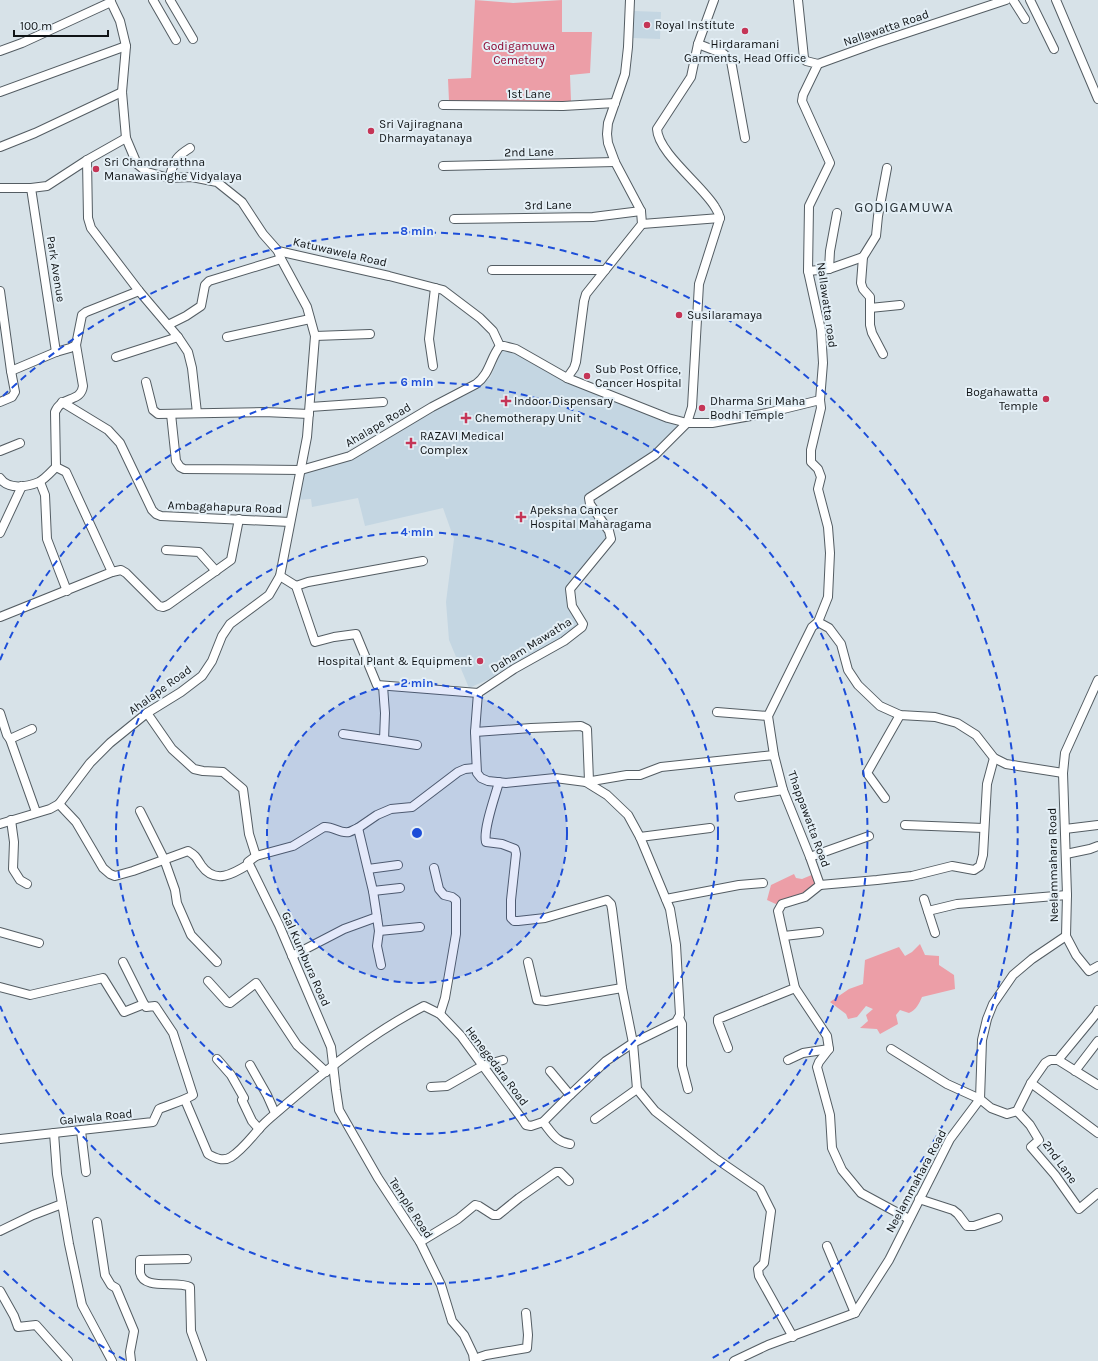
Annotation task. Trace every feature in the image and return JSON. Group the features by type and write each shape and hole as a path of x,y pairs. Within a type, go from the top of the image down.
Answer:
{"street":[{"path":"153,0 176,40"},
{"path":"170,0 193,39"},
{"path":"567,378 576,362 586,294 642,224 641,211 615,162 608,143 607,134 608,123 624,74 628,47 630,0"},
{"path":"642,224 720,218 715,206 681,168 659,139 657,134 657,129 691,78 698,44 714,0"},
{"path":"798,0 804,58 806,61 818,64"},
{"name":"Nallawatta Road","path":"818,64 1006,0"},
{"path":"1013,0 1026,19"},
{"path":"1030,0 1054,49"},
{"path":"1056,0 1098,99"},
{"path":"0,51 22,43 111,1"},
{"name":"Katuwawela Road","path":"111,1 120,21 126,46 122,92 126,138 137,164 147,172 169,178 192,177 217,182 242,202 263,234 278,250 443,290 480,318 493,331 500,346"},
{"path":"698,44 724,54 731,61 745,138"},
{"path":"0,92 126,46"},
{"name":"Nallawatta road","path":"768,716 812,627 818,622 828,597 830,553 828,527 818,489 821,477 818,470 811,462 811,450 821,408 820,400 823,363 821,330 808,270 809,206 830,163 802,101 818,64"},
{"path":"0,147 35,133 122,92"},
{"name":"1st Lane","path":"443,105 563,106 615,103"},
{"path":"0,188 31,188 47,186 87,160 126,138"},
{"path":"169,178 174,162 178,156 190,148"},
{"path":"87,160 88,218 91,228 139,291 178,337 188,352 191,363 197,413"},
{"name":"2nd Lane","path":"443,166 615,162"},
{"path":"882,354 872,333 870,325 870,297 863,289 861,283 863,257 876,236 878,216 887,168"},
{"name":"Park Avenue","path":"31,188 56,352"},
{"name":"3rd Lane","path":"454,219 593,217 641,211"},
{"path":"829,269 830,251 837,213"},
{"name":"Daham Mawatha","path":"478,693 514,669 564,641 582,627 582,624 572,606 570,589 611,539 609,531 590,504 589,498 655,455 687,423 692,408 699,284 720,218"},
{"path":"171,414 176,461 180,468 301,470 309,411 315,336 307,307 281,259 278,250"},
{"path":"808,270 829,269 863,257"},
{"path":"168,325 201,306 205,286 209,281 281,259"},
{"path":"492,270 605,270"},
{"path":"432,366 429,339 435,288"},
{"path":"0,291 15,392 12,397 0,402"},
{"path":"0,478 2,481 11,486 22,486 40,482 56,467 55,412 57,406 62,402 78,396 82,392 83,386 76,345 82,315 86,312 139,291"},
{"path":"870,308 900,305"},
{"path":"227,337 310,319"},
{"path":"315,336 370,334"},
{"path":"116,357 178,337"},
{"path":"11,371 76,345"},
{"path":"500,346 516,348 567,378 668,418 687,423 712,423 767,413 820,400"},
{"name":"Ahalape Road","path":"59,804 90,763 110,743 147,713 181,692 202,676 212,661 222,636 230,624 269,595 280,576 301,470 350,456 432,407 476,384 483,379 487,373 496,351 500,346"},
{"path":"146,382 153,410 158,414 309,411 383,402"},
{"name":"Ambagahapura Road","path":"62,402 108,430 120,443 152,510 156,514 162,516 290,522"},
{"path":"0,451 20,442"},
{"path":"56,467 66,472 112,572"},
{"path":"40,482 45,495 47,539 67,591"},
{"path":"0,533 22,486"},
{"path":"0,617 112,572 121,570 126,572 159,606 163,607 168,605 231,560 239,519"},
{"path":"166,550 199,552 216,571"},
{"path":"296,586 308,582 423,561"},
{"path":"280,576 296,586 315,642 334,637 356,634 377,685 478,693 475,732 476,773 481,778 488,781 506,783 555,778 588,781 640,775 661,767 774,755"},
{"path":"818,622 829,628 840,644 848,670 858,685 880,706 900,715 934,717 957,723 976,735 994,758 1006,764 1063,772"},
{"name":"Neelammahara Road","path":"855,1313 889,1260 950,1139 980,1099 982,1040 987,1019 993,1004 1013,975 1032,959 1066,936 1067,895 1063,772 1065,753 1098,680"},
{"path":"383,686 385,713 384,740"},
{"path":"717,712 768,716"},
{"path":"0,713 36,812"},
{"path":"147,713 172,749 194,769 203,772 223,772 243,789 249,834 256,856"},
{"path":"885,798 867,772 900,715"},
{"name":"Thappawatta Road","path":"768,716 774,755 783,790 810,856 820,885 805,897 782,904 778,911 795,988"},
{"path":"475,732 531,728 585,727 587,729 588,781"},
{"path":"10,739 32,729"},
{"path":"343,734 417,745"},
{"path":"820,885 912,876 952,866 974,870 980,866 983,855 987,784 994,758"},
{"path":"0,824 50,809 59,804 76,822 103,868 110,874 115,876 133,871 164,859 188,852 196,856 202,866 210,874 222,877 234,873 249,864 248,862 256,856 293,846 324,827 330,826 339,831 348,832 358,828 377,815 391,809 412,807 458,772 465,769 476,768"},
{"path":"588,781 607,795 628,815 640,837 670,909 675,932 679,1018 682,1024 682,1066 688,1089"},
{"path":"499,782 485,839 486,842 502,844 515,850 516,854 511,900 511,918 514,921 545,918 607,900 611,904 622,988 632,1043 637,1089 655,1111 715,1158 760,1189 771,1211 764,1263 758,1269 759,1276 793,1337"},
{"path":"739,797 783,790"},
{"path":"140,811 164,859 175,890 177,904 191,935 217,962"},
{"path":"12,820 14,842 13,869 20,880 27,884"},
{"path":"905,825 984,828"},
{"path":"1065,829 1098,825"},
{"path":"358,828 373,891 379,931 378,946 381,965"},
{"path":"640,837 710,828"},
{"path":"810,856 869,836"},
{"path":"1066,854 1098,846"},
{"name":"Gal Kumbura Road","path":"249,864 279,925 331,1047 330,1069"},
{"path":"368,869 398,865"},
{"path":"434,868 439,889 444,895 452,897 456,900 456,934 445,998 440,1014"},
{"path":"666,899 739,885 763,883"},
{"path":"373,891 400,888"},
{"path":"928,911 957,904 1067,895"},
{"path":"924,899 935,933"},
{"path":"292,956 344,929 377,918"},
{"path":"379,931 420,927"},
{"path":"0,932 39,943"},
{"path":"784,936 819,932"},
{"path":"1066,936 1076,955 1089,971 1098,966"},
{"path":"123,962 146,1007 155,1006 173,1033 194,1095 185,1100 208,1154 218,1159 230,1158 248,1143 275,1113 330,1069 297,1045 256,983 230,1003 227,1002 208,980"},
{"path":"528,962 537,1000 546,1001 622,988"},
{"path":"0,987 30,995 103,978 124,1012 144,1004"},
{"path":"728,1048 718,1019 795,988 827,1036 829,1049 817,1067 830,1115 832,1148 842,1170 861,1193 909,1219"},
{"name":"Henegedara Road","path":"330,1069 378,1033 424,1006 440,1014 461,1036 526,1125 531,1126 543,1122"},
{"path":"1058,1060 1098,1010"},
{"path":"570,1144 561,1142 543,1122 606,1061 632,1043 676,1022 679,1018"},
{"path":"1075,1071 1098,1041"},
{"path":"788,1060 803,1053 829,1049"},
{"path":"891,1049 947,1084 980,1099 992,1108 1007,1114 1017,1111 1031,1083 1045,1063 1050,1060 1058,1060 1098,1086"},
{"path":"218,1059 231,1076 244,1098 242,1100 252,1121 259,1129"},
{"path":"431,1087 447,1086 482,1066 503,1060"},
{"path":"250,1066 275,1113"},
{"name":"Temple Road","path":"330,1069 339,1110 378,1178 420,1242 441,1285 452,1321 464,1335 473,1354 474,1360"},
{"path":"550,1071 570,1095"},
{"path":"1031,1083 1098,1133"},
{"path":"595,1119 637,1089"},
{"name":"Galwala Road","path":"0,1139 153,1122 160,1109 185,1100"},
{"name":"2nd Lane","path":"1017,1111 1030,1125 1039,1140 1031,1147 1055,1175 1079,1209 1098,1193"},
{"path":"81,1131 86,1172"},
{"path":"54,1133 57,1174 82,1305 112,1361"},
{"path":"420,1242 458,1219 475,1205 493,1215 498,1215 556,1172 560,1172 569,1181"},
{"path":"919,1199 953,1210 968,1226 974,1226 998,1218"},
{"path":"0,1231 33,1215 62,1204"},
{"path":"97,1222 105,1276 111,1285 116,1288 134,1331 130,1352 131,1361"},
{"path":"734,1361 768,1345 855,1313 827,1246"},
{"path":"187,1259 140,1260 140,1274 144,1279 154,1284 184,1284 190,1287 191,1331 202,1361"},
{"path":"0,1291 14,1316 18,1327 36,1325 68,1361"},
{"path":"474,1360 486,1355 527,1348 528,1335 526,1313"}],"shaded area":[{"name":"Royal Institute","path":"634,11 661,12 660,39 633,38"},
{"name":"Apeksha Cancer Hospital Maharagama","path":"503,348 513,348 641,411 680,427 643,462 587,498 606,531 607,539 566,590 570,609 578,623 578,627 503,673 469,688 449,640 446,602 454,539 443,508 365,526 358,498 312,507 311,499 297,500 303,471 353,458 490,378"}],"green space":[{"name":"Godigamuwa Cemetery","path":"475,0 513,3 562,0 562,32 592,32 590,73 570,75 571,101 449,101 448,79 471,78"},
{"path":"794,874 796,878 802,879 814,874 816,884 802,896 778,905 767,900 771,885"},
{"path":"920,944 925,955 939,956 939,965 954,975 955,989 922,997 914,1010 909,1013 900,1010 896,1015 898,1024 880,1034 877,1029 860,1028 868,1021 866,1015 873,1009 866,1006 857,1017 848,1019 846,1014 830,1002 849,989 863,984 865,960 899,947 905,956 912,952"}],"place":[{"name":"Royal Institute","path":"647,25"},
{"name":"Hirdaramani Garments, Head Office","path":"745,31"},
{"name":"Sri Vajiragnana Dharmayatanaya","path":"371,131"},
{"name":"Sri Chandrarathna Manawasinghe Vidyalaya","path":"96,169"},
{"name":"Susilaramaya","path":"679,315"},
{"name":"Sub Post Office, Cancer Hospital","path":"587,376"},
{"name":"Bogahawatta Temple","path":"1046,399"},
{"name":"Indoor Dispensary","path":"506,401"},
{"name":"Dharma Sri Maha Bodhi Temple","path":"702,408"},
{"name":"Chemotherapy Unit","path":"466,418"},
{"name":"RAZAVI Medical Complex","path":"411,443"},
{"name":"Apeksha Cancer Hospital Maharagama","path":"521,517"},
{"name":"Hospital Plant & Equipment","path":"480,661"}],"district":[{"name":"GODIGAMUWA","path":"904,207"}]}
